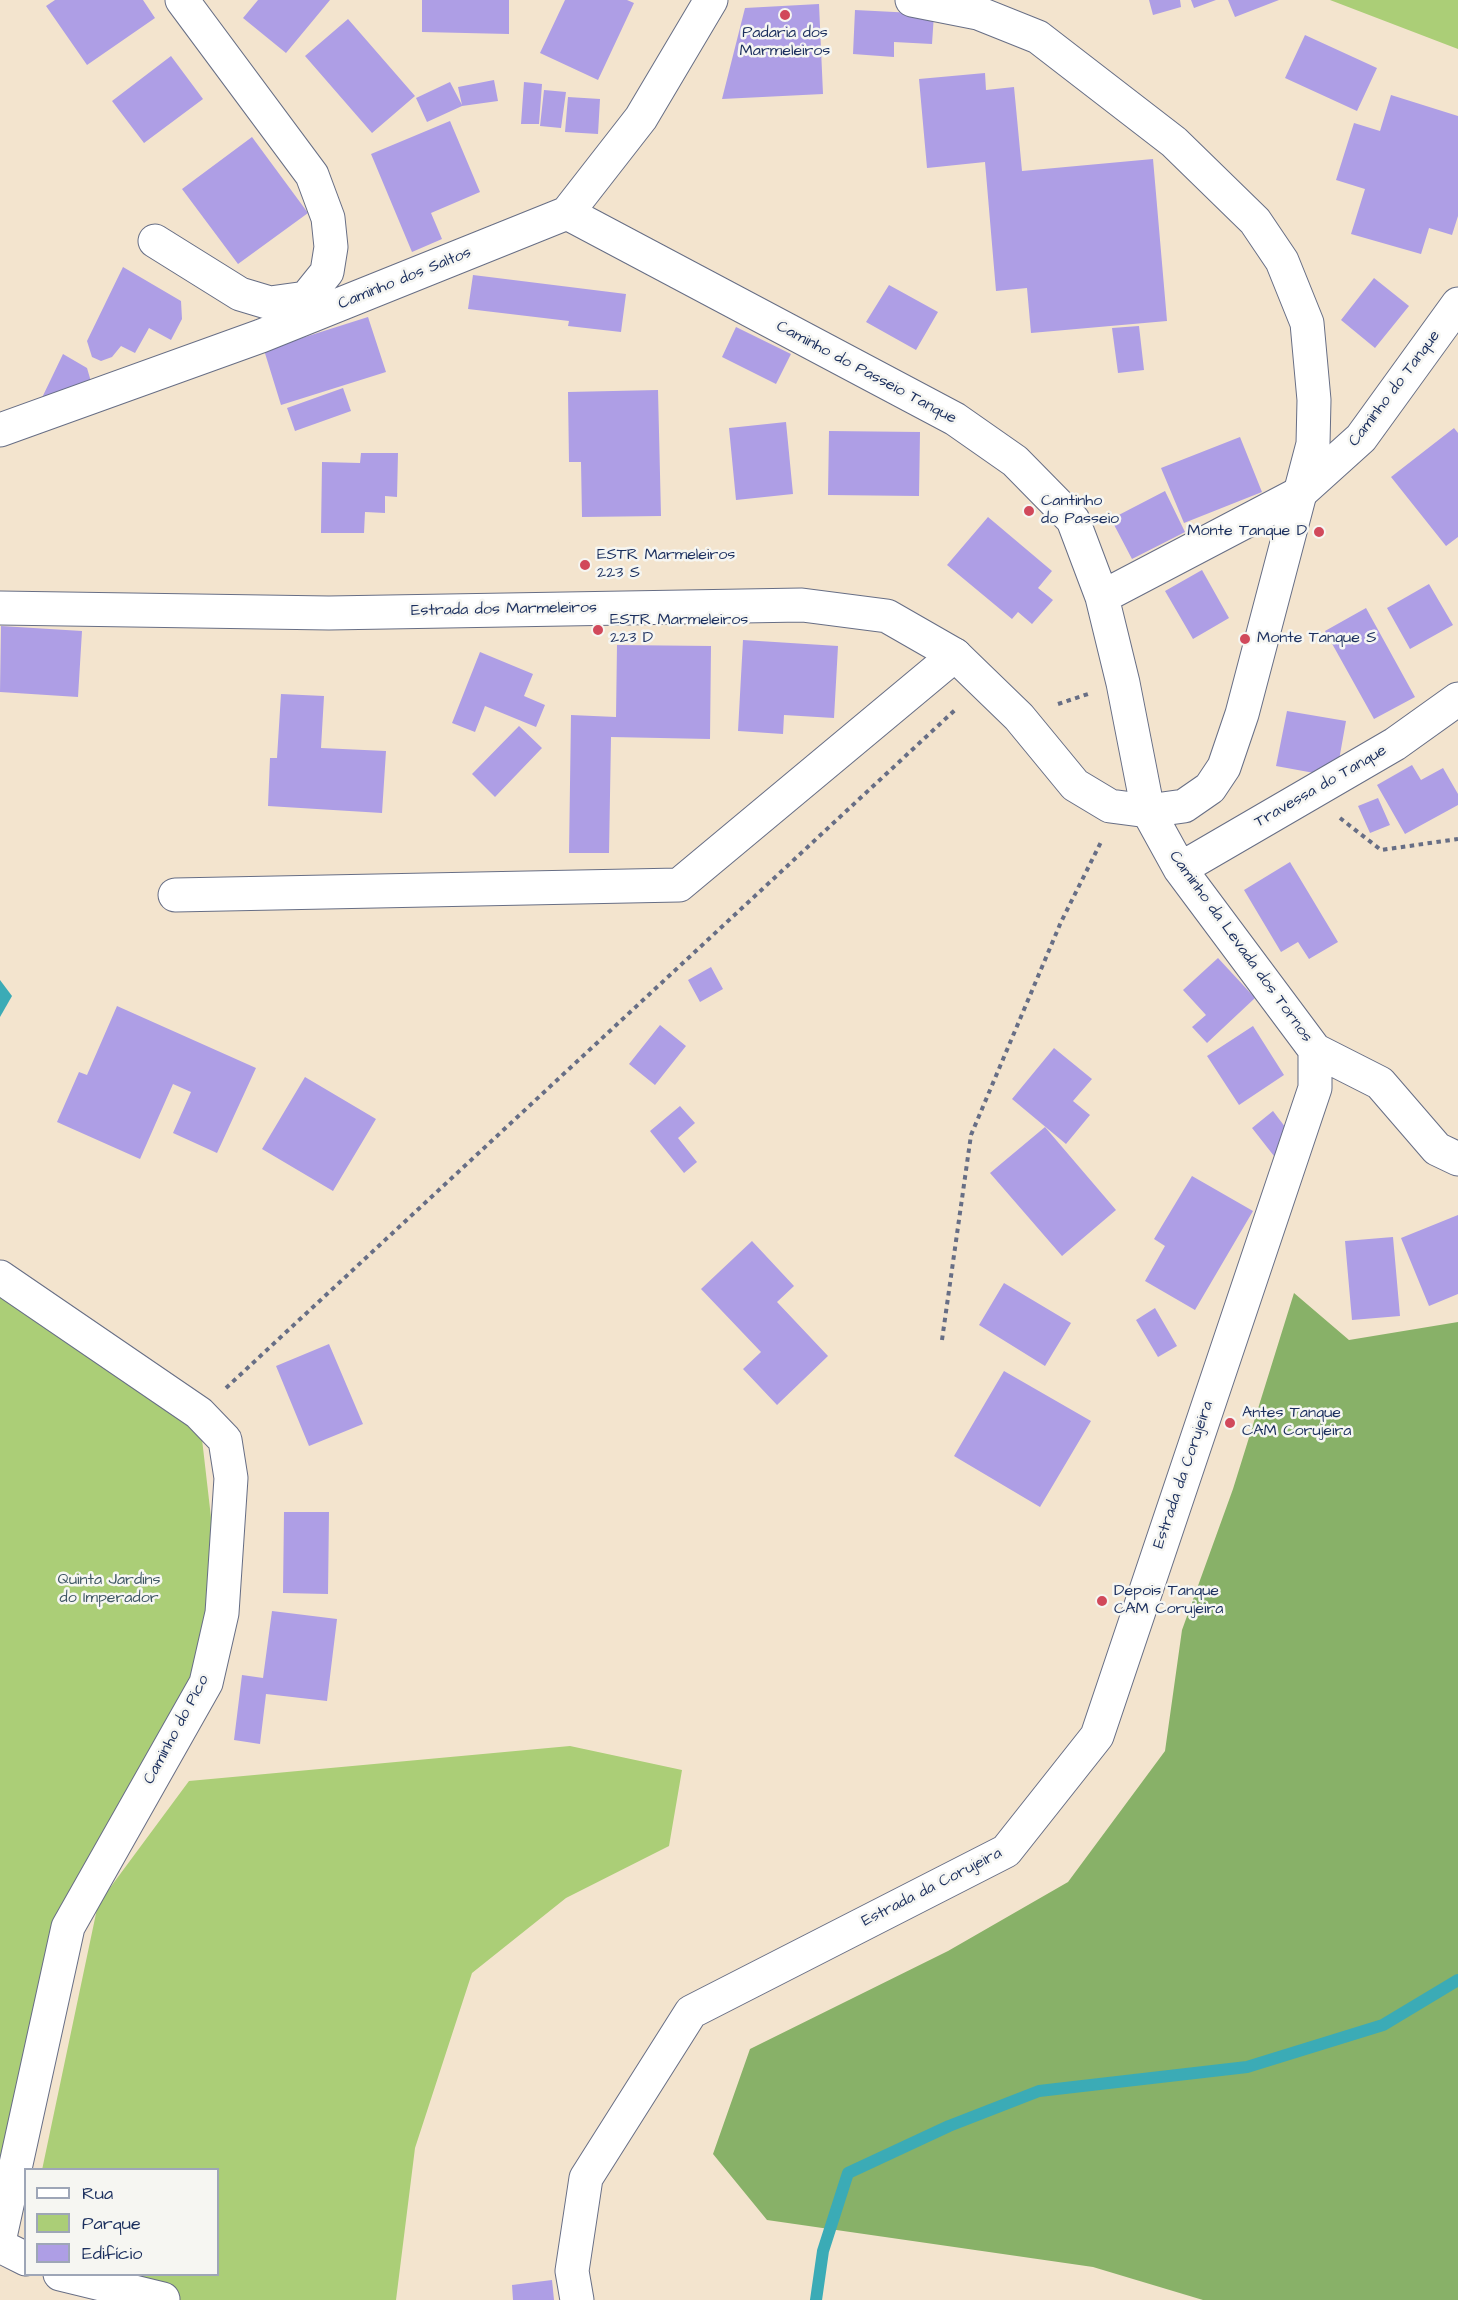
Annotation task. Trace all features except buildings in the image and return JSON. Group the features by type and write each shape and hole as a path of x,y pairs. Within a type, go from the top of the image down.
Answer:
{"street":[{"path":"155,241 240,294 270,303 312,306 327,272 331,247 328,218 312,175 182,0"},
{"path":"567,213 641,118 711,0"},
{"name":"Estrada dos Marmeleiros","path":"0,608 329,613 802,605 887,616 955,655 1019,717 1075,785 1110,806 1133,809 1184,806 1210,788 1224,767 1242,714 1313,444 1314,400 1307,323 1282,261 1255,221 1174,142 1038,37 978,13 912,0"},
{"name":"Caminho dos Saltos","path":"0,430 312,306 567,213"},
{"name":"Caminho do Passeio Tanque","path":"567,213 955,419 1015,461 1073,520 1102,597 1123,682 1133,809"},
{"name":"Caminho do Tanque","path":"1300,493 1361,438 1458,304"},
{"path":"1102,597 1300,493"},
{"path":"175,895 679,885 955,655"},
{"name":"Travessa do Tanque","path":"1180,869 1395,744 1458,699"},
{"name":"Caminho da Levada dos Tornos","path":"1133,809 1315,1050"},
{"path":"1315,1050 1380,1083 1437,1149 1458,1159"},
{"name":"Estrada da Corujeira","path":"577,2300 572,2271 586,2178 691,2012 1006,1851 1096,1736 1315,1088 1315,1050"},
{"name":"Caminho do Pico","path":"0,1277 199,1413 225,1440 231,1478 222,1613 206,1683 68,1927 0,2237"},
{"path":"0,2246 24,2258"},
{"path":"68,2276 163,2299"}],"path":[{"path":"1019,717 1123,682"},
{"path":"199,1413 984,683"},
{"path":"1309,794 1382,850 1458,839"},
{"path":"942,1340 971,1135 1061,922 1133,809"}],"green space":[{"path":"1330,0 1458,0 1458,49"},
{"name":"Quinta Jardins do Imperador","path":"0,1277 199,1413 222,1613 68,1927 0,2237"},
{"path":"1294,1293 1349,1340 1458,1322 1458,2300 1203,2300 1093,2267 767,2220 713,2154 750,2049 948,1951 1068,1882 1165,1751 1182,1630 1233,1489"},
{"path":"570,1746 682,1770 669,1846 566,1898 472,1973 415,2148 396,2300 134,2300 136,2276 219,2276 219,2168 42,2168 98,1904 189,1781"}],"water":[{"path":"0,980 12,996 0,1017"}],"waterway":[{"path":"816,2300 823,2251 848,2173 949,2126 1039,2091 1247,2067 1383,2025 1458,1980"}],"place":[{"name":"Padaria dos Marmeleiros","path":"785,15"},
{"name":"Cantinho do Passeio","path":"1029,511"},
{"name":"Monte Tanque D","path":"1319,532"},
{"name":"ESTR Marmeleiros 223 S","path":"585,565"},
{"name":"ESTR Marmeleiros 223 D","path":"598,630"},
{"name":"Monte Tanque S","path":"1245,639"},
{"name":"Antes Tanque CAM Corujeira","path":"1230,1423"},
{"name":"Depois Tanque CAM Corujeira","path":"1102,1601"}]}
